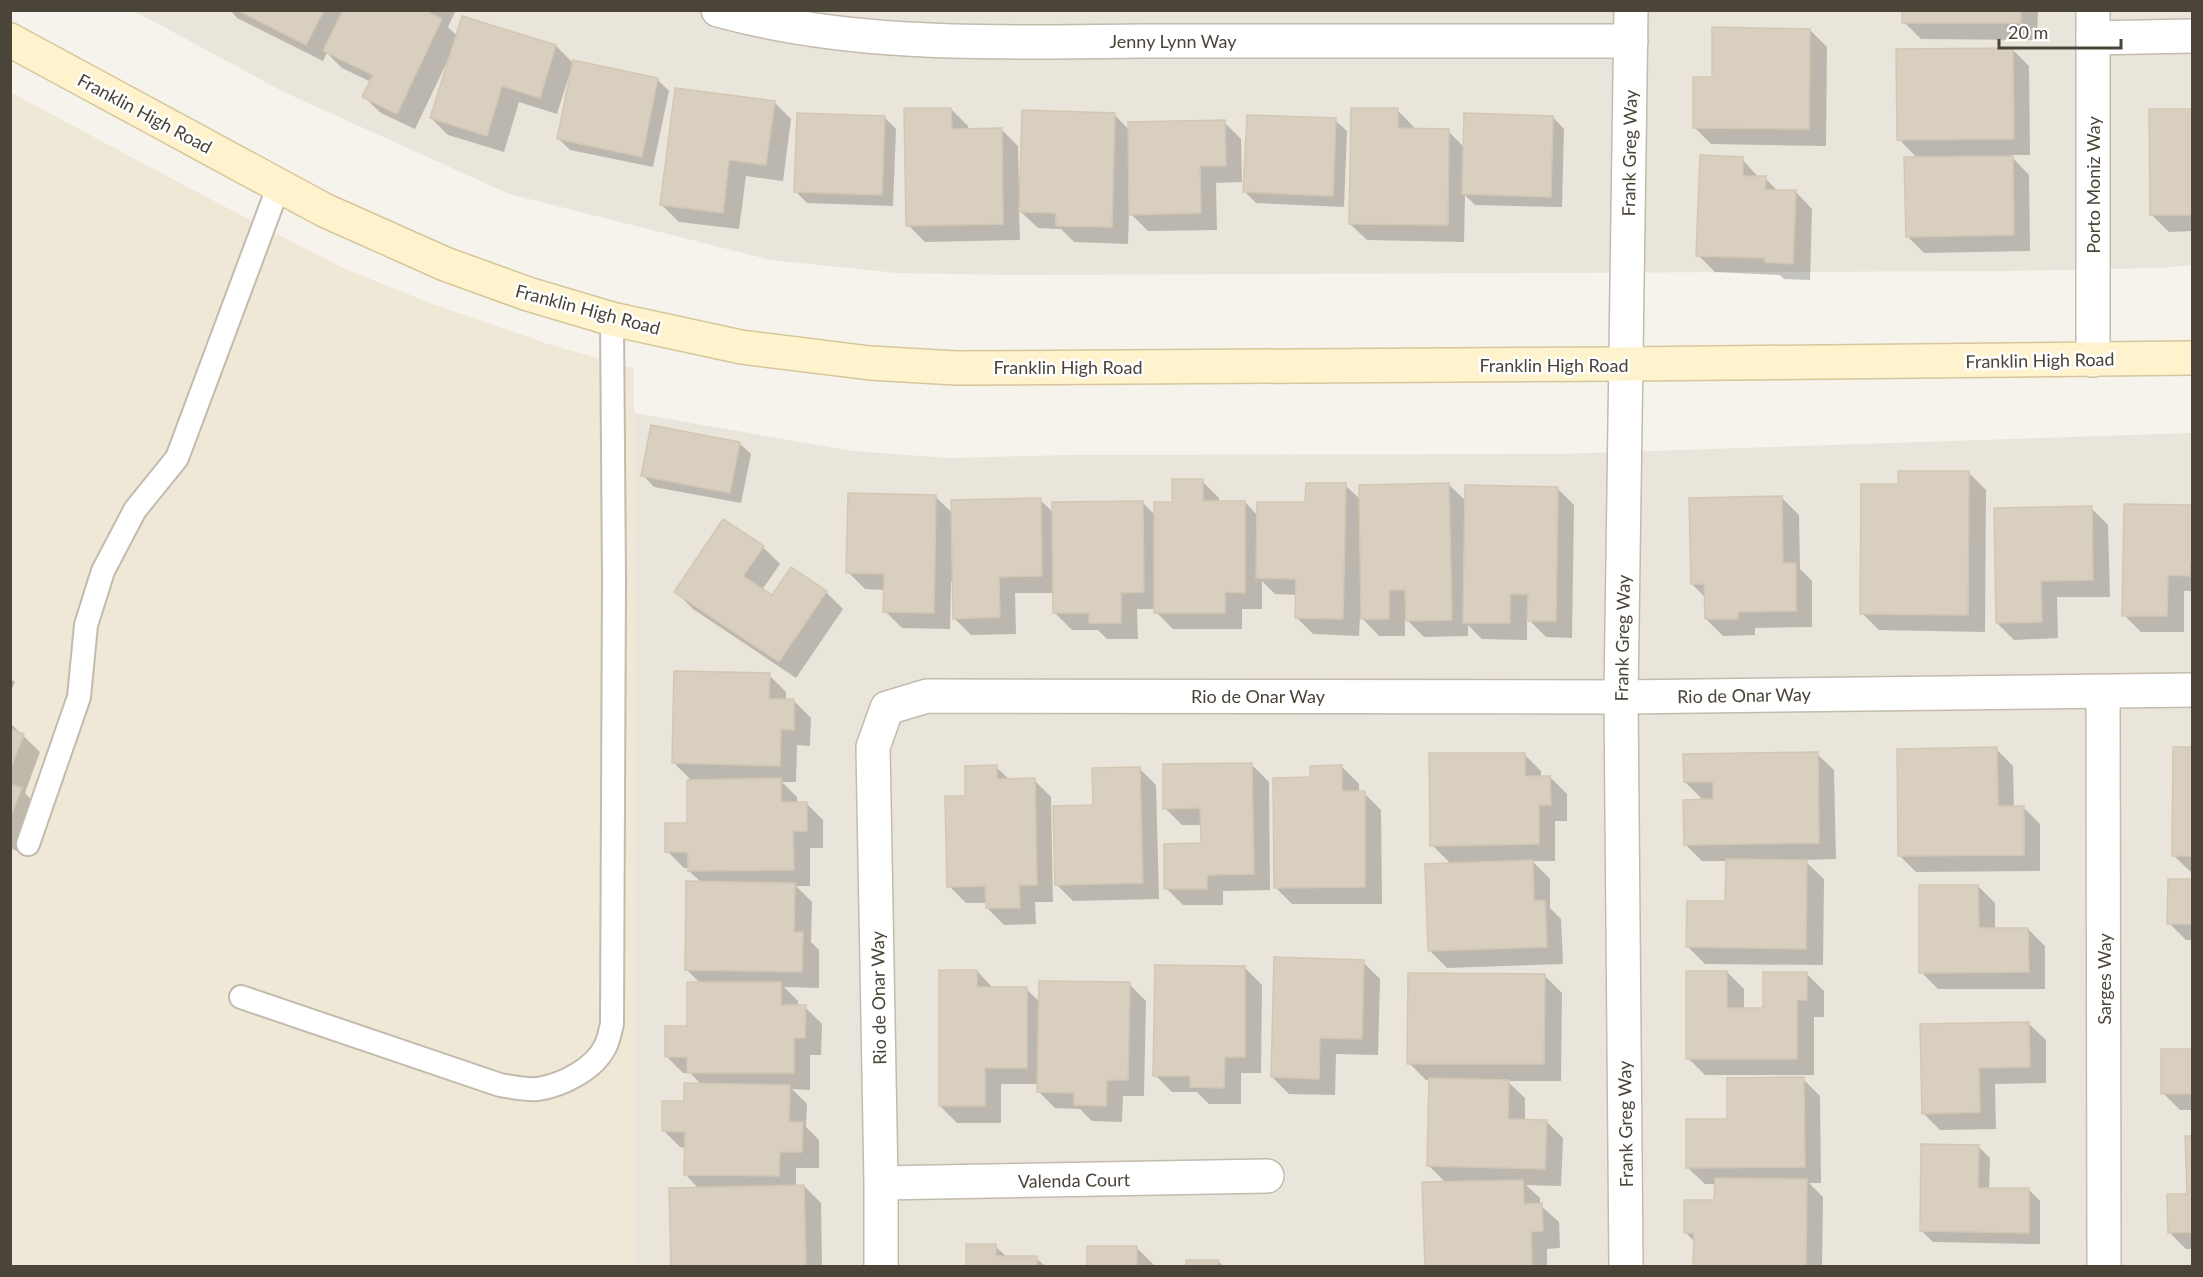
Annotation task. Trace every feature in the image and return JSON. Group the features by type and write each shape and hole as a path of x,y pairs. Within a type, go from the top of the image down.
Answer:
{"street":[{"name":"Jenny Lynn Way","path":"718,10 824,32 944,42 1631,26"},
{"path":"2093,24 2193,36"},
{"name":"Porto Moniz Way","path":"2093,24 2093,360"},
{"name":"Frank Greg Way","path":"1626,1266 1621,697 1631,26"},
{"name":"Franklin High Road","path":"10,40 324,210 445,264 528,294 612,319 741,347 870,363 956,368 2193,358"},
{"name":"Rio de Onar Way","path":"881,1266 873,747 887,708 927,696 1621,697 2193,690"},
{"name":"Sarges Way","path":"2103,692 2104,1266"},
{"name":"Valenda Court","path":"881,1183 1267,1176"}],"lane":[{"path":"28,844 80,698 86,625 103,571 135,510 177,458 279,185"},
{"path":"241,997 500,1085 524,1089 539,1089 571,1078 593,1064 606,1046 612,1024 614,602 612,319"}],"shaded area":[{"path":"134,11 2192,11 2192,265 2160,268 2012,271 1010,275 897,273 771,260 509,194 286,93"},
{"path":"10,92 343,268 430,303 551,345 634,368 636,1266 11,1266"},
{"path":"634,413 852,451 949,458 1067,455 1559,454 2192,433 2192,1266 636,1266"}],"building":[{"path":"237,10 324,10 306,45"},
{"path":"343,10 431,10 430,13 442,19 397,114 362,97 373,75 323,51"},
{"path":"1902,10 2021,10 2021,23 1902,23"},
{"path":"462,16 556,45 540,98 502,86 487,136 430,118"},
{"path":"1712,27 1810,29 1809,129 1693,128 1693,77 1712,77"},
{"path":"2013,48 2014,139 1897,140 1896,49"},
{"path":"573,60 658,78 642,157 557,139"},
{"path":"675,88 775,101 766,165 729,160 723,213 660,205"},
{"path":"904,108 951,108 952,129 1002,128 1003,224 906,226"},
{"path":"1351,108 1398,108 1398,128 1449,129 1448,225 1349,224"},
{"path":"2149,109 2192,109 2192,215 2150,215"},
{"path":"1022,110 1115,113 1112,227 1056,226 1056,213 1019,212"},
{"path":"797,113 885,116 882,195 794,192"},
{"path":"1464,113 1553,116 1551,197 1462,194"},
{"path":"1247,115 1336,118 1333,196 1243,192"},
{"path":"1225,120 1226,166 1200,166 1201,213 1129,215 1128,122"},
{"path":"1700,155 1743,157 1743,176 1766,176 1765,190 1796,190 1793,264 1765,262 1765,258 1696,256"},
{"path":"2013,156 2014,235 1906,237 1904,157"},
{"path":"651,425 740,442 730,493 641,476"},
{"path":"1898,471 1969,471 1968,615 1860,614 1861,484 1898,484"},
{"path":"1172,479 1203,479 1203,501 1245,501 1245,593 1225,592 1225,613 1154,613 1154,502 1172,502"},
{"path":"1306,483 1346,483 1343,619 1295,618 1296,579 1256,578 1257,502 1305,502"},
{"path":"1449,483 1452,620 1406,621 1405,590 1389,590 1389,619 1361,619 1359,485"},
{"path":"1465,485 1558,487 1556,621 1527,621 1528,594 1510,594 1510,623 1463,623"},
{"path":"848,493 936,495 934,613 883,612 884,574 846,573"},
{"path":"1782,496 1783,563 1796,563 1796,611 1738,612 1738,619 1705,619 1704,584 1691,584 1689,498"},
{"path":"1041,498 1042,576 999,577 1000,617 953,619 951,500"},
{"path":"1143,501 1144,592 1121,593 1121,623 1089,623 1089,613 1053,613 1052,502"},
{"path":"2124,504 2192,505 2190,576 2168,575 2167,616 2122,616"},
{"path":"2092,506 2093,580 2041,581 2042,622 1996,623 1994,508"},
{"path":"723,519 764,546 743,576 772,595 791,567 827,591 779,662 674,592"},
{"path":"674,671 770,673 769,699 794,699 794,730 781,729 780,766 672,763"},
{"path":"10,729 24,734 10,770"},
{"path":"1997,747 1998,806 2024,806 2024,855 1898,856 1897,749"},
{"path":"2173,747 2192,747 2192,856 2172,856"},
{"path":"1818,752 1819,843 1684,845 1683,800 1713,799 1713,782 1684,782 1683,754"},
{"path":"1429,753 1525,753 1525,776 1550,776 1551,805 1539,805 1539,844 1430,846"},
{"path":"1252,763 1254,874 1207,875 1207,889 1164,889 1164,844 1201,843 1200,808 1163,809 1163,764"},
{"path":"997,765 997,779 1035,778 1037,885 1019,885 1020,908 986,908 985,886 947,887 945,796 965,796 965,766"},
{"path":"1342,765 1342,791 1365,791 1365,887 1274,888 1273,778 1310,777 1310,766"},
{"path":"1140,767 1143,883 1055,885 1053,806 1093,805 1092,768"},
{"path":"781,778 781,802 807,802 807,831 793,831 794,870 688,871 688,852 665,852 665,823 687,823 687,780"},
{"path":"10,784 22,788 10,818"},
{"path":"1726,859 1807,860 1806,949 1686,947 1687,901 1725,901"},
{"path":"1533,860 1534,901 1545,900 1547,947 1428,951 1425,864"},
{"path":"2168,879 2192,879 2192,924 2167,924"},
{"path":"686,881 795,883 794,932 803,932 802,972 685,970"},
{"path":"1919,885 1978,885 1979,928 2028,928 2029,972 1919,973"},
{"path":"1274,957 1364,960 1362,1039 1320,1038 1319,1079 1271,1077"},
{"path":"1155,965 1245,966 1245,1057 1225,1057 1224,1088 1190,1087 1190,1076 1153,1076"},
{"path":"939,970 977,970 977,987 1027,987 1027,1068 985,1068 985,1106 939,1106"},
{"path":"1686,971 1727,971 1727,1008 1763,1008 1763,972 1807,972 1807,1000 1797,1000 1797,1059 1686,1059"},
{"path":"1408,973 1545,974 1544,1064 1407,1064"},
{"path":"1039,981 1130,982 1128,1080 1107,1080 1106,1106 1074,1105 1074,1093 1037,1092"},
{"path":"687,982 781,982 781,1005 806,1005 805,1038 794,1038 794,1073 687,1073 687,1057 665,1057 665,1026 687,1026"},
{"path":"2029,1022 2030,1067 1979,1068 1980,1112 1922,1114 1920,1024"},
{"path":"2161,1049 2192,1049 2192,1094 2161,1094"},
{"path":"1804,1077 1805,1167 1686,1168 1686,1119 1727,1119 1727,1078"},
{"path":"1429,1078 1509,1080 1508,1119 1547,1120 1545,1169 1427,1166"},
{"path":"684,1083 790,1085 789,1122 803,1122 802,1152 780,1152 779,1176 684,1175 685,1132 662,1131 662,1101 684,1101"},
{"path":"2185,1136 2192,1136 2192,1232 2168,1233 2167,1194 2187,1194"},
{"path":"1921,1144 1979,1145 1978,1188 2029,1188 2029,1233 1920,1231"},
{"path":"1715,1178 1807,1179 1806,1266 1693,1266 1694,1233 1684,1233 1684,1200 1714,1200"},
{"path":"1523,1180 1524,1204 1542,1203 1543,1231 1531,1232 1532,1266 1425,1266 1422,1182"},
{"path":"804,1185 806,1266 671,1266 669,1188"},
{"path":"966,1244 996,1244 996,1256 1037,1256 1037,1266 966,1266"},
{"path":"1087,1246 1137,1246 1137,1266 1087,1266"},
{"path":"1186,1260 1218,1260 1218,1266 1186,1266"}]}
